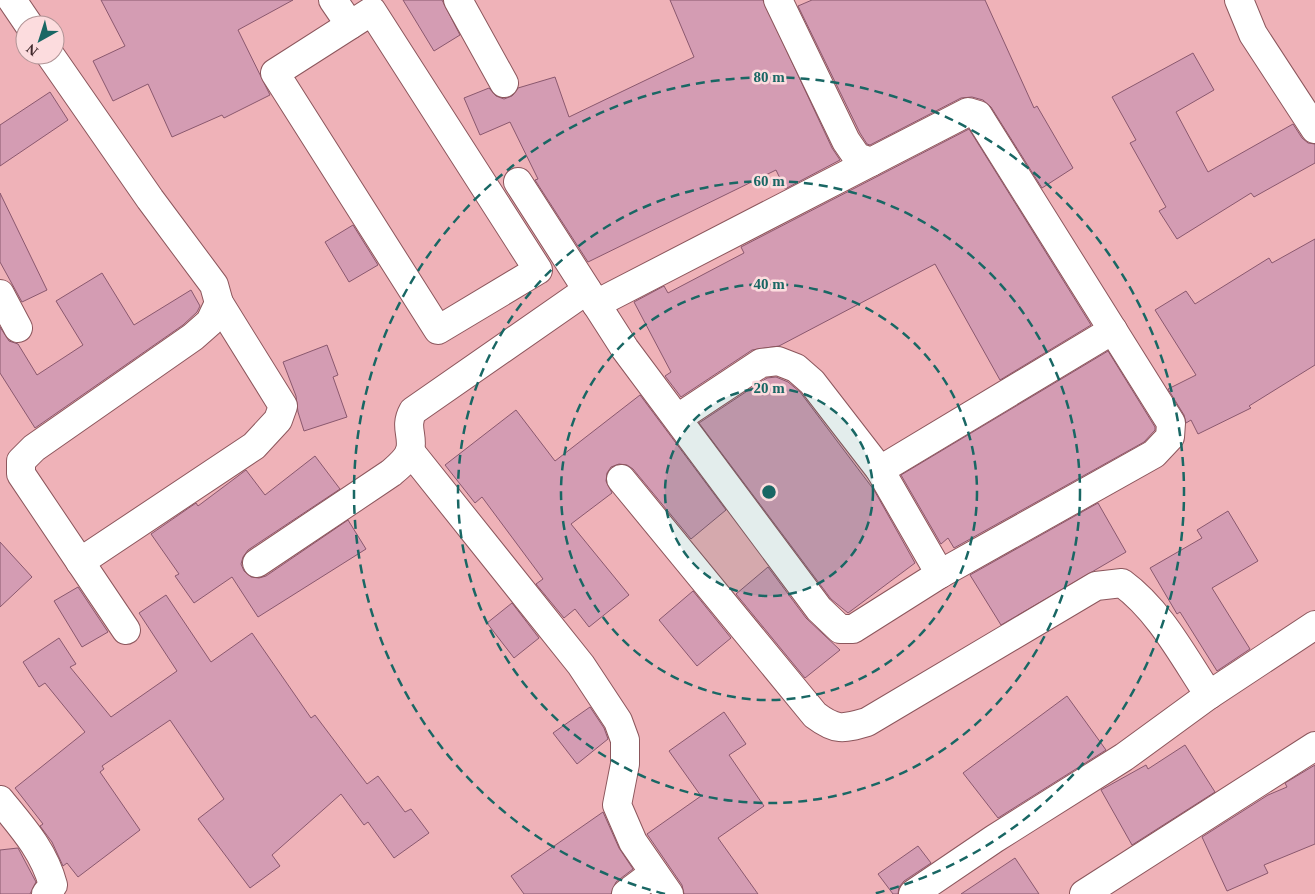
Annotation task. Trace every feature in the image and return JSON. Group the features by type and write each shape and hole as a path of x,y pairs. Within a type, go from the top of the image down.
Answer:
{"street":[{"path":"12,0 22,15"},
{"path":"333,0 350,25"},
{"path":"458,0 504,83"},
{"path":"778,0 846,141 857,157 871,162"},
{"path":"1239,0 1253,34 1315,129"},
{"path":"372,11 538,270 438,330 275,72 350,25 372,11"},
{"path":"57,65 150,199 214,284 219,303 283,406 278,420 254,446 229,465 80,562"},
{"path":"257,562 391,474 405,460 410,451 409,419 413,411 591,297 871,162 968,112 978,115 1171,423 1170,437 1154,454 940,574 854,629 840,629 819,609 625,349 591,297 518,182"},
{"path":"0,294 18,328"},
{"path":"126,630 22,474 21,461 34,448 193,337 210,322 219,303"},
{"path":"880,470 1113,330"},
{"path":"678,418 761,363 778,361 796,368 812,382 880,470 940,574"},
{"path":"410,451 581,665 618,721 625,740 625,764 617,805 633,842 662,883 626,894"},
{"path":"621,479 815,715 828,724 844,729 867,722 1096,586 1122,584 1139,596 1159,620 1210,695"},
{"path":"913,894 994,839 1124,758 1210,695 1315,625"},
{"path":"1084,894 1315,746"},
{"path":"0,800 40,849 49,867 54,885 46,894"}],"building":[{"path":"101,0 293,0 238,30 270,95 224,118 222,115 172,137 148,84 113,101 93,61 125,46"},
{"path":"403,0 442,0 460,35 434,51"},
{"path":"670,0 763,0 832,148 840,160 785,189 776,170 588,262 535,180 538,179 510,122 480,135 464,98 489,88 496,96 504,99 512,96 518,88 555,77 569,117 694,57"},
{"path":"812,0 985,0 1034,108 1037,106 1073,168 1042,188 991,107 983,100 972,97 961,98 870,145 867,144 798,6"},
{"path":"1193,53 1214,90 1176,112 1208,172 1293,124 1302,138 1308,143 1315,144 1315,163 1254,197 1251,193 1177,239 1159,211 1166,207 1130,143 1136,140 1112,97"},
{"path":"50,92 68,120 0,166 0,125"},
{"path":"969,129 1091,325 1000,380 935,264 779,346 752,350 681,397 665,376 671,372 634,302 664,286 668,293 744,253 741,247"},
{"path":"0,193 47,290 22,302 0,262"},
{"path":"353,225 378,265 349,282 325,242"},
{"path":"1315,239 1315,365 1249,406 1251,408 1198,434 1191,420 1186,423 1184,415 1168,389 1196,375 1155,310 1186,291 1195,304 1269,258 1272,263"},
{"path":"102,273 134,325 191,290 200,306 197,312 183,325 35,428 0,373 0,327 9,341 18,344 37,375 83,345 56,301"},
{"path":"327,345 338,375 333,377 347,417 304,431 298,412 296,396 283,362"},
{"path":"1108,351 1155,427 1155,430 1144,442 954,548 948,538 941,544 901,475"},
{"path":"776,377 788,382 800,392 874,490 915,563 848,613 831,599 699,423 767,378"},
{"path":"640,395 726,510 691,539 633,469 627,465 619,464 611,467 607,473 606,481 612,493 571,524 629,595 589,627 575,609 564,618 536,584 543,579 482,497 475,503 445,465 516,410 555,461"},
{"path":"315,456 340,489 248,550 241,564 244,571 251,577 259,578 266,576 348,520 366,549 258,617 232,577 194,603 175,576 179,574 151,534 196,503 198,506 246,470 265,495"},
{"path":"1098,503 1126,552 1001,625 970,575"},
{"path":"1228,511 1258,561 1212,588 1250,649 1217,671 1180,612 1177,614 1150,568 1202,538 1197,530"},
{"path":"0,542 32,577 0,607"},
{"path":"768,567 806,618 840,650 805,678 736,594"},
{"path":"78,587 108,632 82,647 54,601"},
{"path":"693,591 731,638 697,666 659,620"},
{"path":"166,595 211,662 252,633 311,718 315,715 367,784 378,776 405,812 411,809 429,833 394,858 368,822 364,825 341,794 272,855 280,866 250,888 198,819 224,799 170,720 102,766 104,769 100,772 140,830 78,877 67,863 63,866 52,842 40,826 43,824 15,788 85,732 45,683 39,687 23,662 59,638 76,664 70,667 111,717 177,671 139,613"},
{"path":"512,603 539,638 514,658 487,623"},
{"path":"1067,696 1106,750 998,818 963,773"},
{"path":"590,707 604,728 608,739 577,764 553,733"},
{"path":"724,712 746,744 729,755 764,806 718,838 758,894 684,894 682,885 647,834 701,796 669,751"},
{"path":"1185,745 1215,792 1132,845 1101,790 1146,765 1148,769"},
{"path":"1315,765 1315,844 1264,865 1268,873 1227,891 1202,837 1268,795 1287,787 1285,783"},
{"path":"603,812 619,848 633,869 616,882 611,894 524,894 511,876"},
{"path":"918,846 931,863 904,881 899,887 898,894 893,894 878,874"},
{"path":"18,848 36,882 30,894 0,894 0,850"},
{"path":"1015,858 1039,894 961,894"}]}
